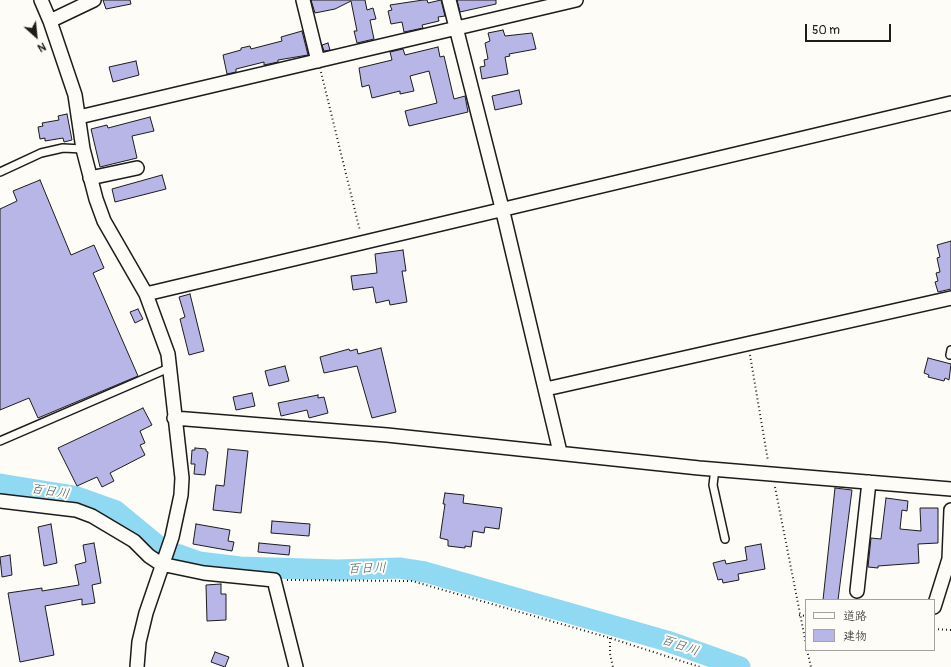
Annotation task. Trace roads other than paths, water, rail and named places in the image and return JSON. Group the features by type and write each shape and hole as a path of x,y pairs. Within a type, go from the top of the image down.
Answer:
{"street":[{"path":"41,0 74,89 83,149 90,178 104,221 146,294 168,354 174,418 182,478 181,495 172,537 162,562 139,642 137,667"},
{"path":"50,21 94,0"},
{"path":"303,0 318,60"},
{"path":"449,0 502,208 560,452"},
{"path":"79,117 576,0"},
{"path":"146,294 502,208 951,103"},
{"path":"90,178 137,168"},
{"path":"546,389 951,298"},
{"path":"174,418 387,435 715,469 951,489"},
{"path":"857,591 869,482"},
{"path":"0,501 76,510 92,516 134,541 149,556 162,562 204,573 274,580 296,667"},
{"path":"935,604 949,558 951,510"}],"lane":[{"path":"0,172 41,153 63,148 83,149"},
{"path":"0,441 169,368"},
{"path":"715,469 713,485 725,539"}],"waterway":[{"name":"百日川","path":"0,484 74,496 116,511 162,549 199,562 240,567 338,570 399,568 425,572 667,641 740,667"}]}
